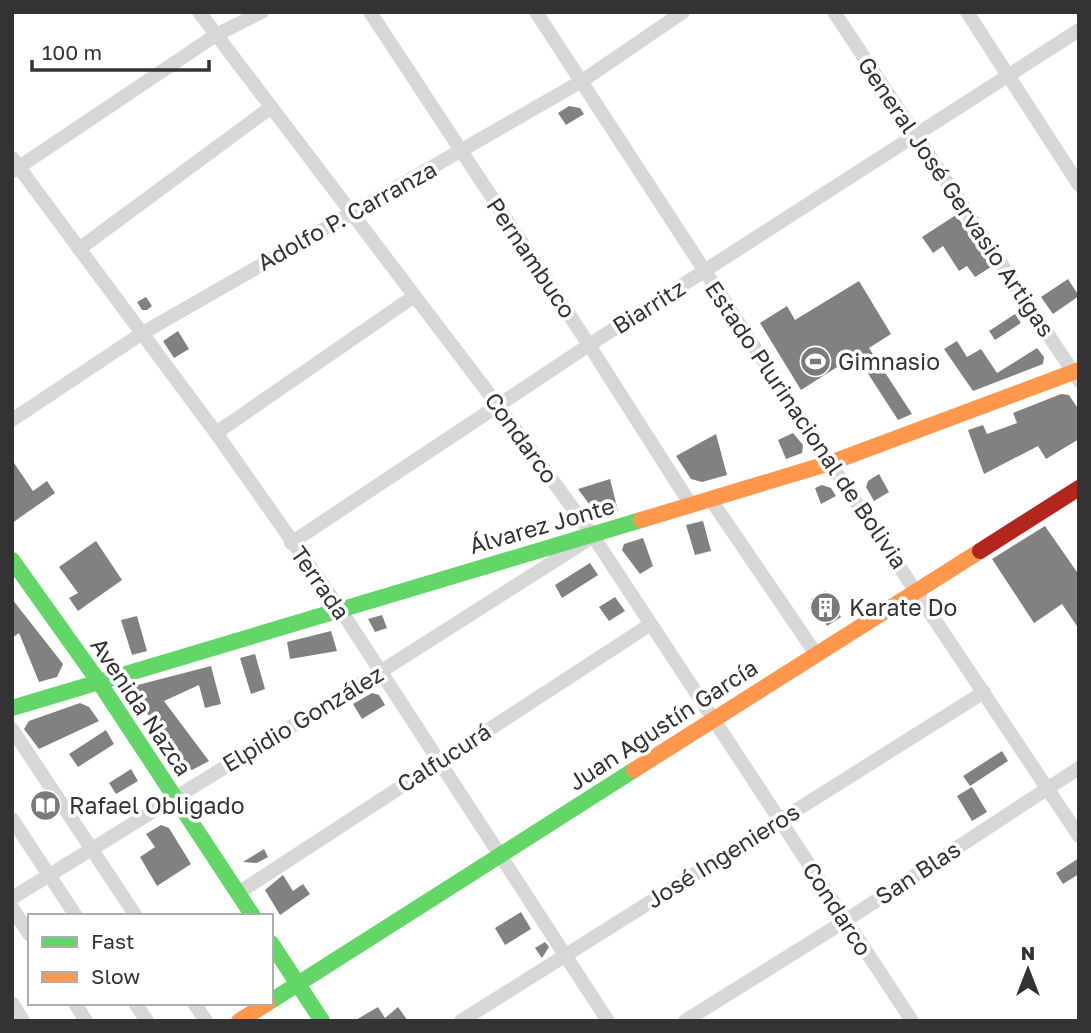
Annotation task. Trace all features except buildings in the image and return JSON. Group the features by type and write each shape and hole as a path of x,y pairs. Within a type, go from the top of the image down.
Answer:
{"street":[{"name":"Condarco","path":"199,12 499,407 593,536 912,1021"},
{"path":"14,165 216,34 262,12"},
{"name":"Pernambuco","path":"370,12 691,505"},
{"name":"Estado Plurinacional de Bolivia","path":"536,12 830,463 1079,836"},
{"name":"Adolfo P. Carranza","path":"12,420 141,334 349,212 461,152 582,81 683,12"},
{"name":"General José Gervasio Artigas","path":"834,12 1077,374"},
{"path":"967,12 1079,185"},
{"name":"Biarritz","path":"292,543 589,345 1079,30"},
{"path":"79,249 271,108"},
{"name":"Terrada","path":"14,165 216,433 340,609 608,1021"},
{"path":"216,433 413,297"},
{"name":"Álvarez Jonte","path":"12,708 830,463 1077,374"},
{"name":"Juan Agustín García","path":"273,1000 1079,488"},
{"path":"711,500 816,654"},
{"name":"Elpidio González","path":"12,898 380,672 593,536"},
{"name":"Avenida Nazca","path":"12,559 99,682 252,914"},
{"name":"Calfucurá","path":"238,893 651,624"},
{"name":"José Ingenieros","path":"461,1021 984,692"},
{"path":"12,730 135,914"},
{"name":"San Blas","path":"685,1021 845,921 1079,768"},
{"path":"12,819 75,914"},
{"path":"12,908 28,932"},
{"path":"273,946 322,1021"},
{"path":"12,1003 23,1021"},
{"path":"76,1005 86,1021"},
{"path":"136,1005 146,1021"},
{"path":"195,1005 206,1021"},
{"name":"Juan Agustín García","path":"239,1021 265,1005"}],"traffic: fast":[{"path":"12,708 641,520"},
{"path":"12,560 99,682 252,914"},
{"path":"273,1000 634,770"},
{"path":"273,946 322,1021"}],"traffic: slow":[{"path":"641,520 830,463 1079,370"},
{"path":"634,770 980,551"},
{"path":"239,1021 265,1005"}],"traffic: jam":[{"path":"980,551 1079,488"}],"place":[{"name":"Gimnasio","path":"815,362"},
{"name":"Karate Do","path":"826,608"},
{"name":"Rafael Obligado","path":"46,806"}]}
